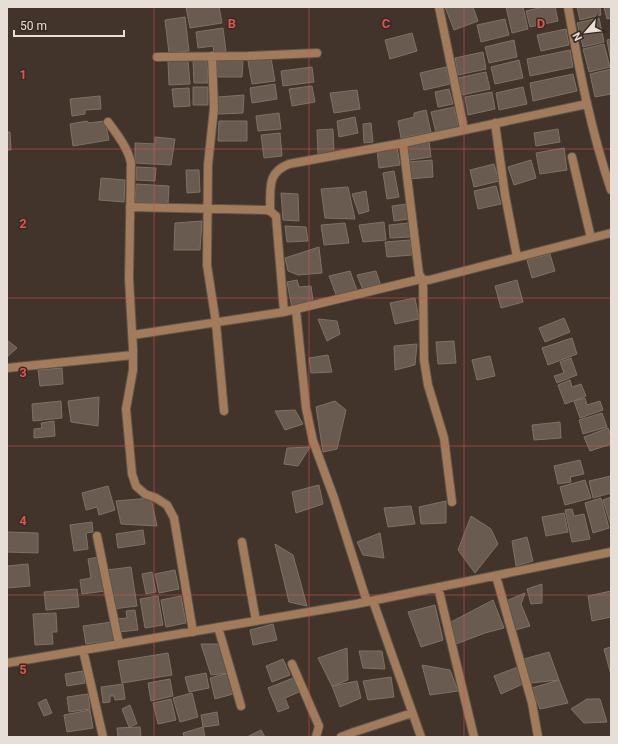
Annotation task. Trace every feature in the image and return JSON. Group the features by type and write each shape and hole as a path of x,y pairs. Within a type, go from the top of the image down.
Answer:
{"street":[{"path":"439,7 464,129"},
{"path":"568,7 587,104 599,153 611,190"},
{"path":"157,56 248,56 317,53"},
{"path":"212,56 214,108 208,165 207,265 216,323 224,411"},
{"path":"270,211 271,181 274,173 289,164 403,143 587,104"},
{"path":"108,122 130,156 131,163 129,279 133,370 126,409 132,474 136,486 145,494 156,498 167,505 174,518 193,632"},
{"path":"495,123 505,195 517,257"},
{"path":"403,143 419,274 422,279 424,360 428,385 444,438 452,502"},
{"path":"572,157 591,238"},
{"path":"130,207 270,211 276,216 284,312"},
{"path":"132,335 296,310 422,279 430,280 611,233"},
{"path":"296,310 306,408 313,441 370,601 397,666 421,737"},
{"path":"7,368 133,354"},
{"path":"97,536 119,644"},
{"path":"242,542 256,621"},
{"path":"7,663 370,601 611,552"},
{"path":"496,576 532,702 538,737"},
{"path":"438,588 474,737"},
{"path":"218,627 241,706"},
{"path":"83,650 103,737"},
{"path":"292,664 319,726 316,737"},
{"path":"341,737 412,713"}],"building":[{"path":"186,7 219,7 222,23 190,28"},
{"path":"445,7 473,7 478,21 454,30"},
{"path":"506,7 523,7 528,29 512,33"},
{"path":"543,7 555,7 558,21 530,27 526,11"},
{"path":"577,7 600,7 601,15 580,20"},
{"path":"604,7 611,7 611,18 607,19"},
{"path":"185,17 189,51 169,53 165,20"},
{"path":"599,18 604,42 583,47 577,23"},
{"path":"505,19 509,35 481,42 477,25"},
{"path":"223,28 226,51 214,52 213,46 198,48 196,32"},
{"path":"566,29 569,45 541,51 537,35"},
{"path":"412,33 417,51 390,59 385,40"},
{"path":"611,39 611,62 607,40"},
{"path":"514,40 517,57 489,63 485,47"},
{"path":"604,44 610,67 589,72 583,49"},
{"path":"570,50 573,67 530,76 527,59"},
{"path":"483,52 486,69 458,75 455,58"},
{"path":"271,58 275,81 252,84 248,61"},
{"path":"188,60 190,84 169,85 168,61"},
{"path":"217,60 243,61 242,77 217,77"},
{"path":"519,60 523,78 495,84 491,67"},
{"path":"193,61 207,61 208,83 194,83"},
{"path":"312,67 314,82 283,86 281,71"},
{"path":"446,67 450,84 424,90 420,73"},
{"path":"611,69 611,94 595,97 590,74"},
{"path":"486,72 490,89 462,95 458,78"},
{"path":"573,74 577,91 533,101 530,83"},
{"path":"275,84 277,99 252,103 250,88"},
{"path":"312,86 315,102 292,106 289,89"},
{"path":"193,87 208,87 208,105 193,105"},
{"path":"523,87 527,104 499,110 496,93"},
{"path":"189,88 190,106 174,107 172,89"},
{"path":"449,89 453,104 438,107 435,92"},
{"path":"357,90 360,109 334,113 330,93"},
{"path":"492,92 495,109 468,115 465,97"},
{"path":"244,95 243,113 218,114 218,97"},
{"path":"100,96 101,109 85,110 85,114 72,116 70,99"},
{"path":"454,107 459,128 436,133 431,112"},
{"path":"426,110 431,132 401,138 398,121 414,117 414,113"},
{"path":"279,113 281,129 258,131 256,116"},
{"path":"355,117 358,133 339,137 337,121"},
{"path":"87,121 89,123 105,121 109,140 73,146 70,124"},
{"path":"219,121 247,121 247,141 218,141"},
{"path":"371,123 373,142 364,143 363,124"},
{"path":"333,129 334,153 318,154 317,130"},
{"path":"558,129 560,142 536,146 534,133"},
{"path":"7,132 10,132 11,150 7,150"},
{"path":"280,133 282,156 264,158 261,135"},
{"path":"155,137 175,139 171,165 135,163 135,143 155,144"},
{"path":"429,141 431,157 410,160 407,144"},
{"path":"397,147 400,165 379,168 377,150"},
{"path":"564,148 567,170 540,174 536,153"},
{"path":"432,160 433,177 409,179 408,162"},
{"path":"531,160 536,178 514,185 508,167"},
{"path":"494,164 499,181 474,187 470,170"},
{"path":"136,167 156,168 155,181 136,180"},
{"path":"186,170 199,170 200,192 187,193"},
{"path":"394,171 399,197 387,199 383,173"},
{"path":"101,178 125,180 124,202 99,200"},
{"path":"136,184 169,186 168,204 135,202"},
{"path":"496,186 501,204 478,209 474,191"},
{"path":"348,187 355,219 325,218 321,189"},
{"path":"366,191 369,211 359,214 352,194"},
{"path":"281,193 298,194 299,221 283,220"},
{"path":"406,204 408,219 394,221 392,206"},
{"path":"202,221 200,250 174,250 175,223"},
{"path":"384,222 386,240 363,242 359,225"},
{"path":"345,223 349,243 324,245 321,225"},
{"path":"409,223 410,237 390,238 389,225"},
{"path":"285,226 306,227 308,241 287,242"},
{"path":"410,240 412,255 387,257 385,242"},
{"path":"319,247 322,273 298,275 288,271 285,258"},
{"path":"550,254 555,271 532,278 527,260"},
{"path":"350,271 358,293 337,297 329,276"},
{"path":"376,271 381,286 363,290 357,275"},
{"path":"297,280 299,287 311,286 313,300 292,308 287,282"},
{"path":"517,280 523,302 501,308 495,286"},
{"path":"415,298 419,319 395,324 390,303"},
{"path":"564,318 570,332 545,342 539,328"},
{"path":"318,319 337,321 340,334 327,341"},
{"path":"572,338 577,354 548,365 542,348"},
{"path":"7,340 17,348 7,357"},
{"path":"454,341 456,363 438,364 436,342"},
{"path":"417,344 415,365 395,370 394,346"},
{"path":"328,355 332,372 311,373 309,358"},
{"path":"490,356 495,376 477,380 472,360"},
{"path":"571,358 577,375 557,383 554,376 564,373 560,362"},
{"path":"62,368 63,384 40,386 38,370"},
{"path":"570,380 572,387 581,384 586,396 565,404 558,385"},
{"path":"99,397 98,426 71,422 68,401"},
{"path":"585,398 587,405 600,401 603,410 580,418 574,401"},
{"path":"61,401 62,418 33,421 32,404"},
{"path":"335,401 346,410 337,449 323,452 316,407"},
{"path":"295,410 303,424 285,430 275,411"},
{"path":"602,413 607,427 583,434 579,420"},
{"path":"54,421 55,436 34,438 34,429 42,428 41,423"},
{"path":"560,422 561,438 534,440 532,425"},
{"path":"608,428 611,436 611,444 590,451 584,437"},
{"path":"310,447 298,466 284,464 287,448"},
{"path":"580,460 584,474 570,477 571,482 558,484 554,466"},
{"path":"611,476 611,493 593,498 589,481"},
{"path":"585,480 591,498 565,505 560,487"},
{"path":"319,485 323,504 296,513 292,492"},
{"path":"108,486 115,510 99,515 97,507 86,510 82,493"},
{"path":"611,497 611,526 603,500"},
{"path":"151,498 157,526 121,524 116,501"},
{"path":"601,498 609,528 593,533 585,503"},
{"path":"446,501 446,523 421,524 419,507"},
{"path":"411,506 415,524 388,527 384,508"},
{"path":"572,509 574,516 584,514 590,539 572,542 565,510"},
{"path":"564,513 568,532 546,536 542,517"},
{"path":"471,516 491,529 498,544 475,573 458,550"},
{"path":"92,522 93,532 86,533 88,549 74,551 70,525"},
{"path":"143,530 145,544 118,548 116,534"},
{"path":"7,532 38,533 38,553 7,552"},
{"path":"380,533 384,558 363,555 357,542"},
{"path":"527,537 533,561 516,566 512,541"},
{"path":"275,544 293,555 307,606 289,602"},
{"path":"99,557 105,591 82,594 80,580 91,578 88,559"},
{"path":"28,564 30,586 7,588 7,566"},
{"path":"131,567 137,606 113,609 107,570"},
{"path":"175,570 179,589 159,593 155,574"},
{"path":"152,572 156,592 146,594 142,574"},
{"path":"542,584 542,603 531,604 527,589"},
{"path":"77,589 79,607 46,610 44,592"},
{"path":"611,591 611,617 592,621 588,596"},
{"path":"525,593 521,604 530,626 515,630 506,601"},
{"path":"158,596 163,625 145,628 140,599"},
{"path":"181,596 186,623 166,627 161,600"},
{"path":"493,600 504,628 485,633 456,644 451,622"},
{"path":"435,605 443,640 421,647 408,612"},
{"path":"135,610 138,630 118,632 117,619 127,618 126,611"},
{"path":"56,613 57,632 52,632 53,644 35,645 33,614"},
{"path":"112,622 115,640 86,644 83,626"},
{"path":"273,624 277,640 253,645 250,630"},
{"path":"201,644 220,644 228,673 211,675"},
{"path":"611,647 611,675 604,649"},
{"path":"347,648 348,680 332,686 318,658"},
{"path":"359,651 382,651 385,669 363,668"},
{"path":"549,652 559,680 531,683 524,659"},
{"path":"168,653 172,675 122,683 118,661"},
{"path":"283,659 290,675 272,682 266,666"},
{"path":"422,665 450,670 458,691 430,695"},
{"path":"518,667 523,684 501,694 494,676"},
{"path":"83,671 85,683 67,686 65,674"},
{"path":"206,673 209,688 189,692 185,677"},
{"path":"228,673 233,694 215,699 210,678"},
{"path":"391,677 394,697 368,700 363,681"},
{"path":"293,678 299,692 285,698 289,708 278,712 268,688"},
{"path":"170,679 173,696 151,701 148,683"},
{"path":"559,680 568,703 540,709 532,688"},
{"path":"357,681 361,698 340,707 332,686"},
{"path":"123,684 125,699 115,700 114,696 110,696 110,702 103,703 101,687"},
{"path":"192,693 198,717 180,722 173,698"},
{"path":"88,694 90,709 69,712 67,697"},
{"path":"46,699 52,713 44,716 38,703"},
{"path":"171,699 176,720 158,724 153,703"},
{"path":"587,699 600,699 607,722 584,723 571,709"},
{"path":"130,705 137,724 129,727 122,709"},
{"path":"90,710 93,728 67,732 64,715"},
{"path":"217,712 219,725 203,727 201,715"},
{"path":"140,727 141,737 118,737 117,728"},
{"path":"203,727 205,737 184,737 183,733"},
{"path":"261,730 265,737 247,737"}]}
